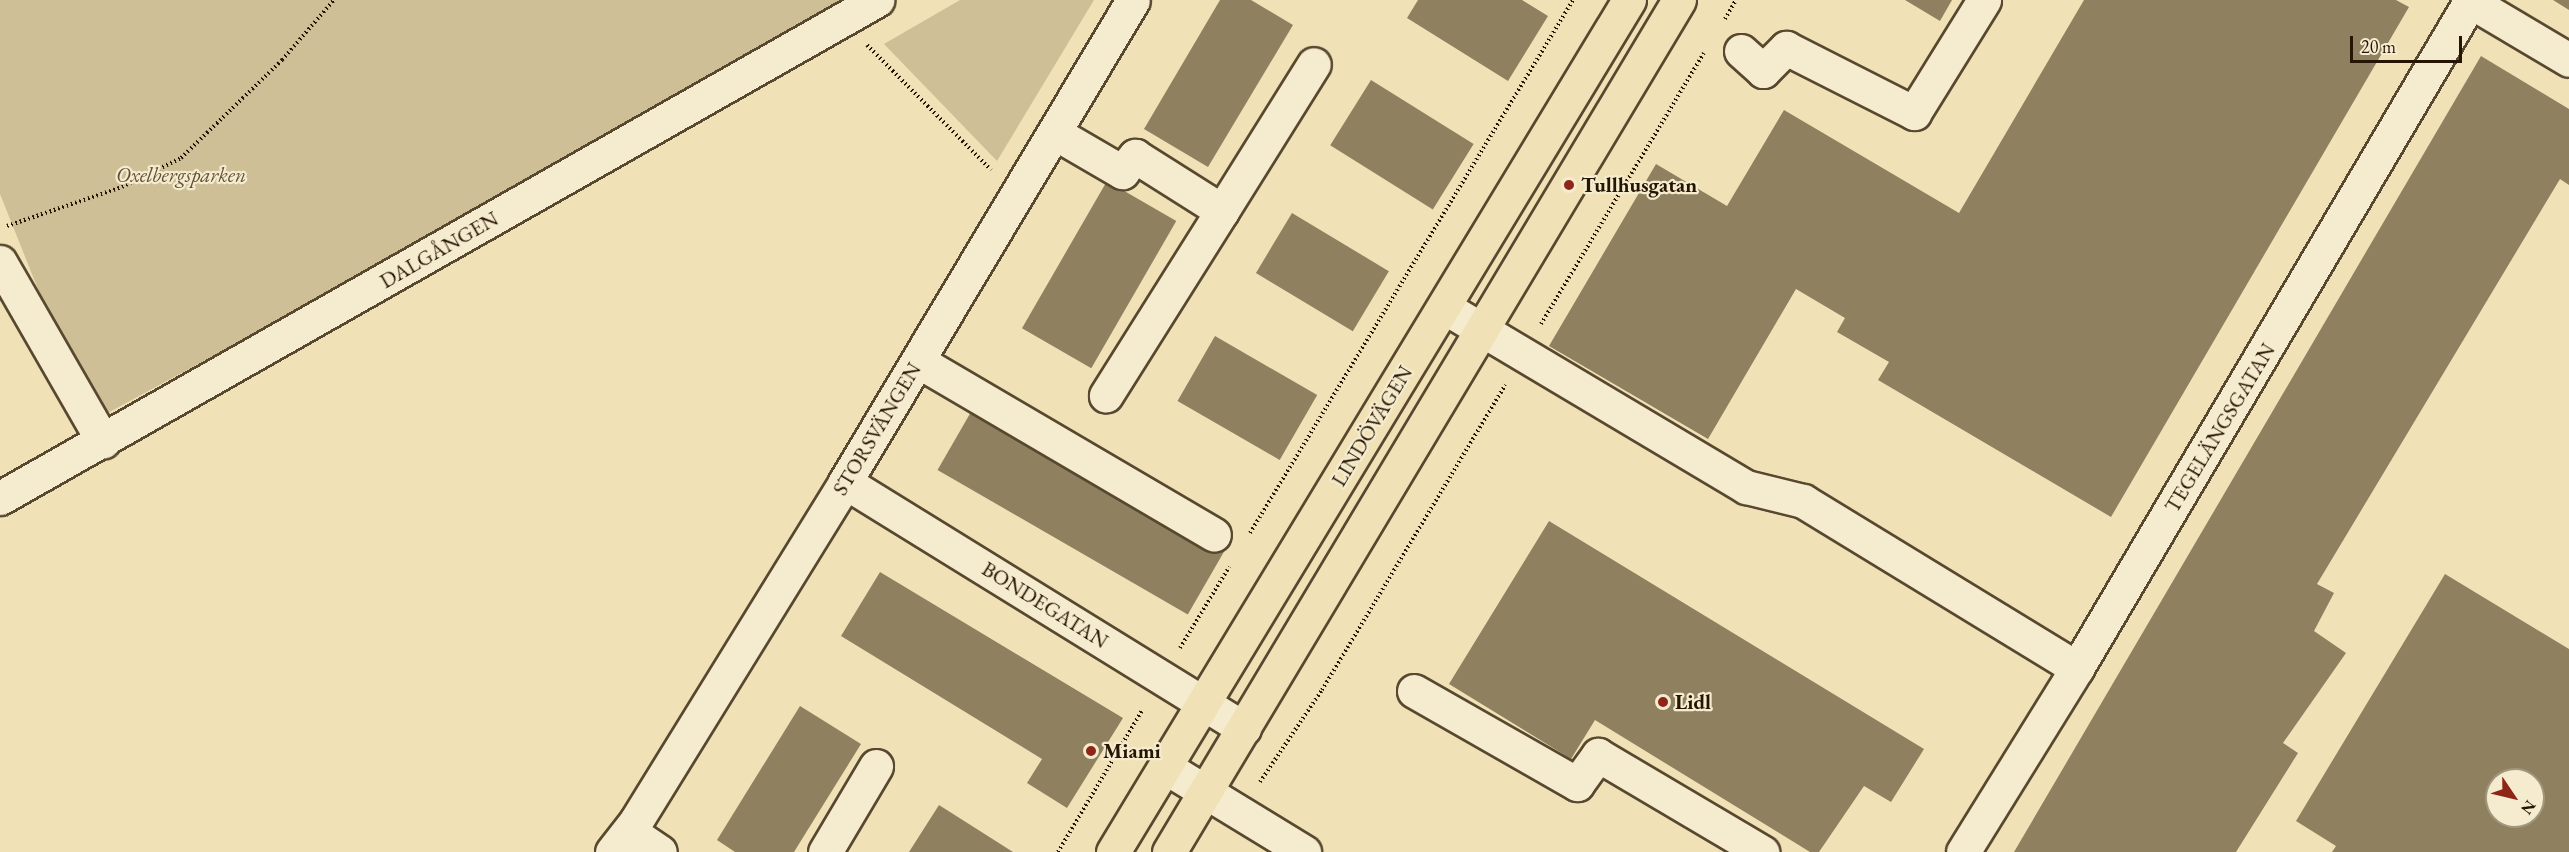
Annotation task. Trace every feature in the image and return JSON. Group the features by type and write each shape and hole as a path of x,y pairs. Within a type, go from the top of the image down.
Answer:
{"main road":[{"name":"LINDÖVÄGEN","path":"1113,852 1629,0"},
{"name":"LINDÖVÄGEN","path":"1168,852 1679,0"}],"street":[{"name":"STORSVÄNGEN","path":"620,842 845,482 1133,0"},
{"path":"1726,47 1763,71 1786,48 1914,112 1984,0"},
{"path":"2470,0 2569,60"},
{"name":"TEGELÄNGSGATAN","path":"1963,852 2077,668 2470,0"},
{"name":"DALGÅNGEN","path":"0,498 866,6"},
{"path":"1106,395 1314,63"},
{"path":"1055,133 1122,172 1135,156 1222,211"},
{"path":"0,262 103,441"},
{"path":"1444,307 1746,487 1803,501 2077,668"},
{"path":"918,361 1229,539"},
{"name":"BONDEGATAN","path":"845,482 1244,728"},
{"path":"1414,691 1577,784 1598,755 1762,852"},
{"path":"825,852 876,766"},
{"path":"1165,767 1304,852"},
{"path":"620,842 660,852"}],"path":[{"path":"0,229 122,187 181,158 274,68 334,0"},
{"path":"1229,539 1573,0"},
{"path":"1723,23 1736,0"},
{"path":"866,6 868,48 1018,194"},
{"path":"1240,813 1322,690 1522,355 1726,47"},
{"path":"1058,852 1231,564"}],"green space":[{"name":"Oxelbergsparken","path":"0,0 871,0 91,422 0,194"},
{"path":"960,0 1094,0 997,161 884,44"}],"building":[{"path":"1220,0 1251,0 1293,25 1208,167 1144,129"},
{"path":"1418,0 1522,0 1548,16 1508,81 1407,18"},
{"path":"1905,0 1952,0 1940,21"},
{"path":"2084,0 2396,0 2409,7 2111,517 1878,380 1889,362 1837,332 1845,318 1796,289 1708,439 1549,346 1656,164 1727,206 1784,110 1959,213"},
{"path":"2553,0 2569,0 2569,10"},
{"path":"2481,56 2569,109 2569,185 2560,179 2317,584 2334,593 2314,631 2346,653 2283,743 2298,753 2236,852 2014,852"},
{"path":"1371,80 1474,144 1433,209 1330,145"},
{"path":"1107,181 1176,221 1091,368 1022,328"},
{"path":"1292,213 1389,271 1353,331 1256,273"},
{"path":"1215,336 1317,395 1280,460 1178,401"},
{"path":"975,405 1225,550 1188,614 938,470"},
{"name":"Lidl","path":"1549,521 1924,749 1891,802 1864,786 1819,852 1810,852 1595,720 1571,759 1449,684"},
{"path":"880,572 1123,718 1067,808 1027,783 1042,759 841,636"},
{"path":"2445,574 2569,649 2569,852 2332,852 2336,846 2296,821"},
{"path":"800,706 861,744 794,852 735,852 717,840"},
{"path":"939,805 1013,852 909,852"}],"place":[{"name":"Tullhusgatan","path":"1569,185"},
{"name":"Lidl","path":"1663,702"},
{"name":"Miami","path":"1091,751"}]}
